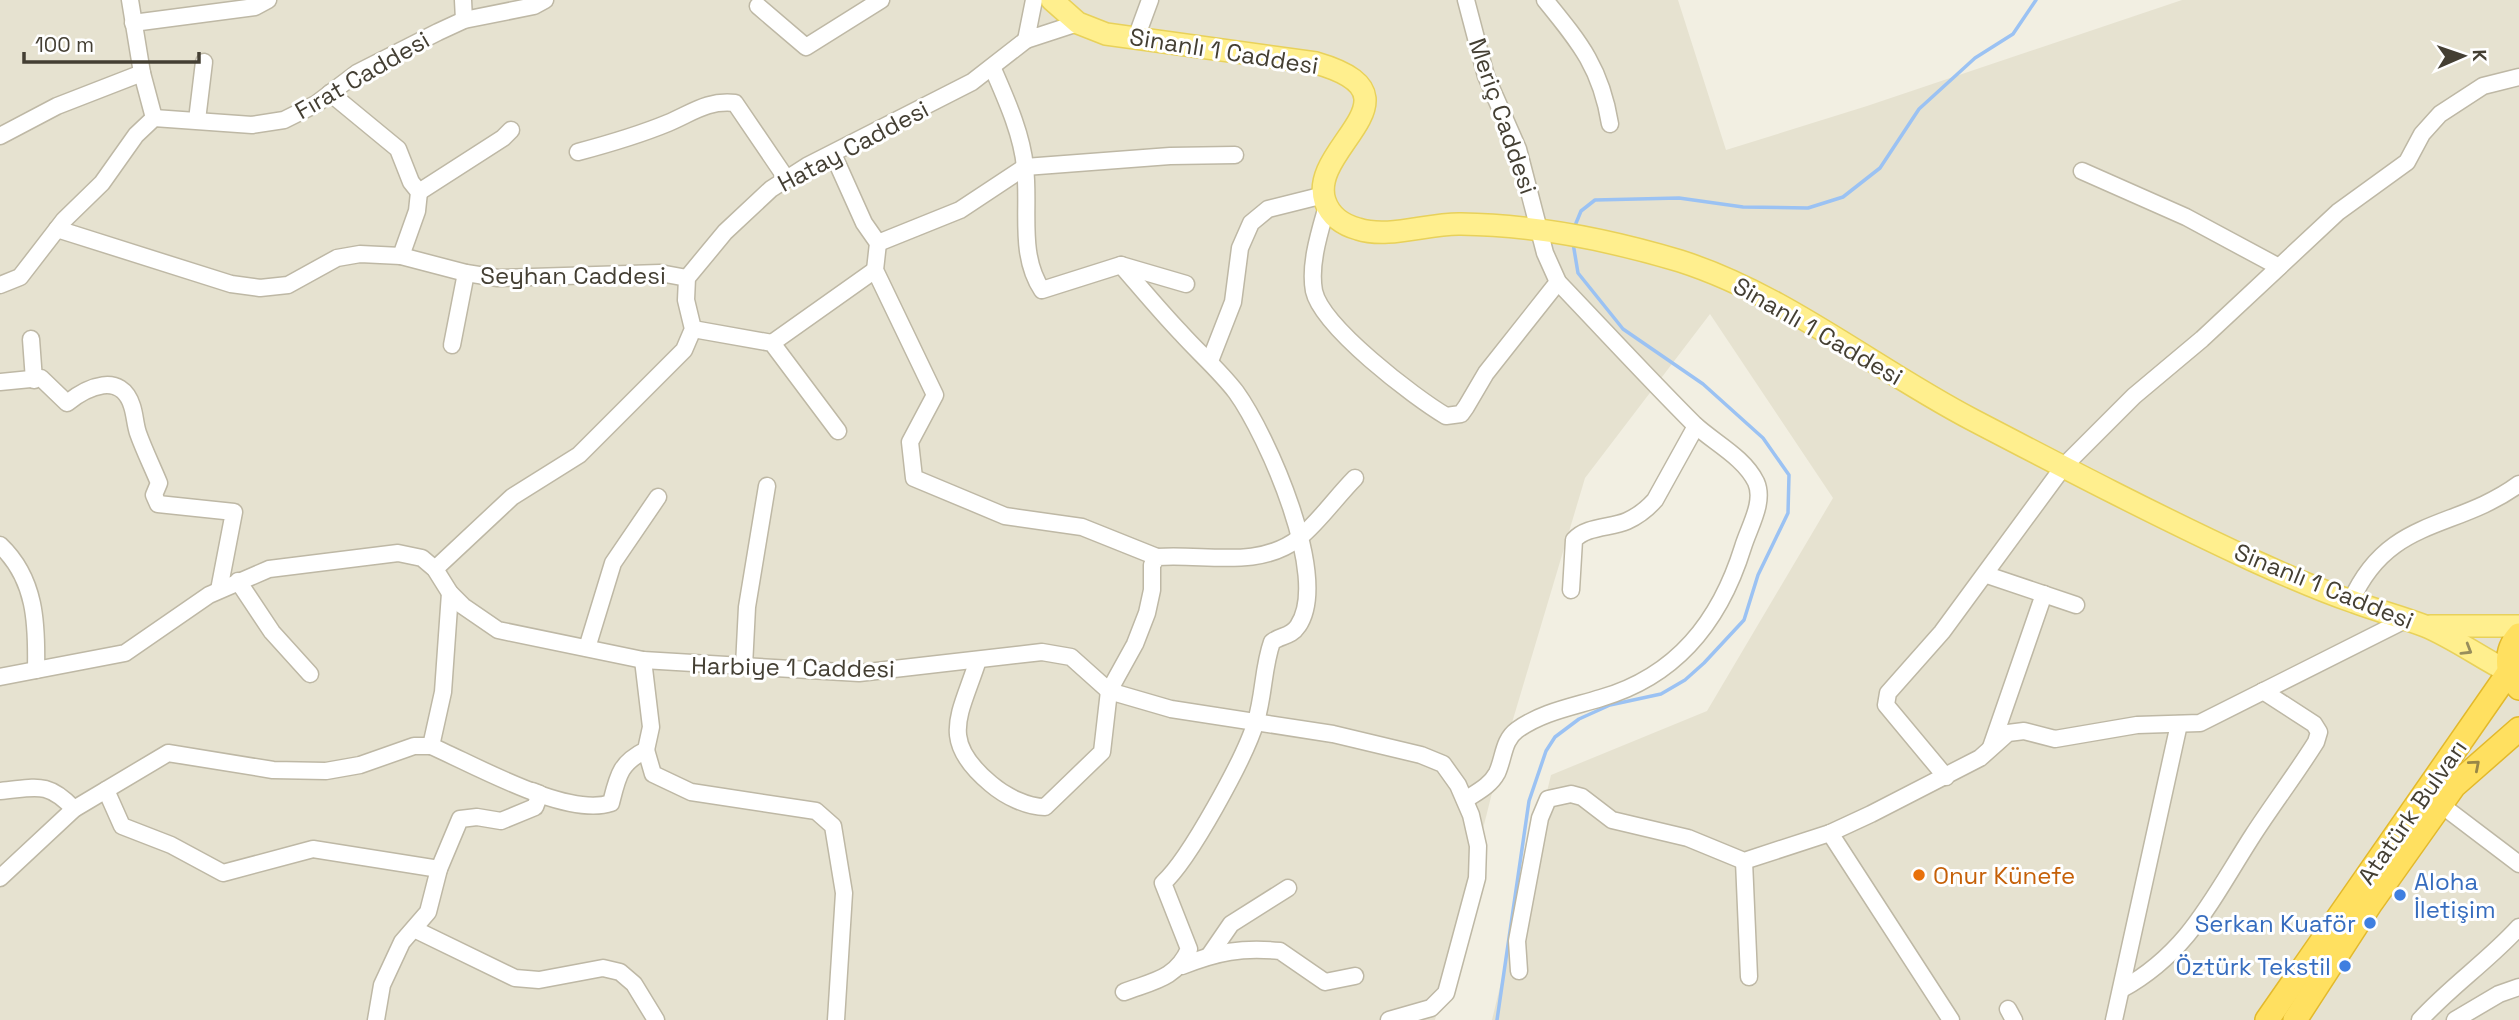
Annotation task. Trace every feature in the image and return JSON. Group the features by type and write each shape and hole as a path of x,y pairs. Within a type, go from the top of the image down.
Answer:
{"highway":[{"path":"2514,680 2510,650 2519,635"},
{"name":"Atatürk Bulvarı","path":"2266,1020 2514,680"},
{"name":"Atatürk Bulvarı","path":"2295,1020 2440,804 2465,774 2519,729"}],"main road":[{"name":"Sinanlı 1 Caddesi","path":"1052,0 1078,23 1106,34 1316,63 1334,68 1354,80 1364,100 1362,120 1331,161 1325,174 1325,200 1342,222 1368,232 1445,224 1547,232 1606,242 1682,262 1753,290 1929,396 2182,527 2351,601 2426,626 2514,680"},
{"path":"2426,626 2519,626"}],"street":[{"path":"0,285 20,277 57,229 102,183 136,135 154,118 142,73 130,0"},
{"path":"133,23 255,7 268,0"},
{"path":"463,0 464,20"},
{"name":"Fırat Caddesi","path":"154,118 253,125 270,123 300,113 381,60 464,20 534,5 545,0"},
{"path":"758,6 806,47 881,0"},
{"path":"1026,40 1034,0"},
{"path":"1136,38 1150,0"},
{"name":"Meriç Caddesi","path":"1466,0 1486,76 1518,149 1547,232 1545,253 1558,282"},
{"path":"1545,0 1572,33 1601,79 1611,124"},
{"name":"Hatay Caddesi","path":"687,278 725,232 786,178 917,112 993,69 1026,40 1078,23"},
{"path":"197,120 204,62"},
{"path":"993,69 1007,102 1025,167 1025,222 1033,276 1042,290 1121,265 1186,284"},
{"path":"0,136 57,106 142,73"},
{"path":"1946,777 1886,705 1886,698 1987,575 2031,508 2064,466 2134,396 2338,212 2371,191 2407,162 2422,134 2440,114 2469,92 2519,78"},
{"path":"330,93 398,149 411,182 419,192 417,211 401,256"},
{"path":"578,152 670,122 699,106 717,101 735,103 786,178"},
{"path":"419,192 503,138 511,130"},
{"path":"833,154 864,223 878,243 875,270 935,395 910,442 914,478 1005,516 1082,527 1157,558 1248,558 1287,545 1301,536 1355,478"},
{"path":"878,243 960,209 1025,167 1170,156 1235,155"},
{"path":"2082,171 2186,217 2279,267"},
{"path":"1209,361 1233,302 1240,248 1251,223 1268,208 1325,200 1316,251 1314,292 1326,313 1395,381 1446,416 1461,414 1491,366 1558,282 1696,426 1744,466 1755,480 1760,500 1729,590 1711,619 1662,671 1636,687 1560,709 1517,731 1510,737 1497,773 1486,786 1465,800"},
{"name":"Seyhan Caddesi","path":"57,229 231,284 260,288 288,285 347,256 401,256 466,273 498,278 660,273 687,278"},
{"path":"1121,265 1182,335 1209,361 1254,419 1301,536 1310,599 1307,610 1290,635 1272,642 1256,722 1196,840 1163,883 1189,949 1182,966"},
{"path":"772,343 875,270"},
{"path":"452,345 466,273"},
{"path":"0,677 125,653 219,590 281,565 398,553 422,558 435,569 512,497 579,455 684,350 693,329 686,300 687,278"},
{"path":"693,329 772,343 838,431"},
{"path":"31,339 34,380"},
{"path":"0,382 41,379 67,403 81,391 104,383 119,388 132,403 137,430 159,483 154,495 158,504 234,512 219,590"},
{"path":"1571,590 1574,540 1584,533 1626,522 1645,510 1655,500 1696,426"},
{"path":"2351,601 2366,571 2385,550 2415,532 2489,501 2519,484"},
{"path":"744,666 747,607 767,486"},
{"path":"587,648 613,563 658,497"},
{"path":"0,545 22,576 32,598 37,627 36,670"},
{"path":"978,660 957,726 959,751 972,769 998,790 1034,807 1045,807 1102,752 1109,691 1135,644 1147,613 1152,590 1152,565 1157,558"},
{"name":"Harbiye 1 Caddesi","path":"435,569 450,593 480,620 498,630 643,660 884,672 1059,652 1081,664 1109,691 1171,709 1333,734 1434,759 1450,772 1465,800 1476,830 1479,860 1452,976 1441,1002 1431,1008 1389,1020"},
{"path":"1987,575 2076,605"},
{"path":"238,581 271,632 310,674"},
{"path":"431,746 443,692 450,593"},
{"path":"1991,748 2044,594"},
{"path":"1519,971 1519,931 1540,818 1548,799 1571,794 1582,797 1612,820 1688,838 1744,861 1830,833 1946,777 1980,758 2008,733 2024,732 2054,739 2137,726 2200,723 2405,620"},
{"path":"643,660 651,726 646,750 653,774 691,792 816,811 833,826 844,892 836,1020"},
{"path":"2122,989 2152,972 2171,955 2217,892 2316,741 2319,732 2314,724 2263,691"},
{"path":"2114,1020 2179,723"},
{"path":"0,878 74,808 168,753 273,770 326,771 360,765 414,746 431,746 563,803 597,808 611,803 616,780 626,761 646,750"},
{"path":"0,791 46,787 62,796 74,808"},
{"path":"106,790 122,826 171,845 223,873 313,849 439,869"},
{"path":"376,1020 382,985 402,942 428,912 439,869 460,819 477,817 501,821 535,807 540,794 532,791"},
{"path":"2440,804 2519,864"},
{"path":"1830,833 1951,1020"},
{"path":"1744,861 1749,977"},
{"path":"1209,956 1231,924 1288,888"},
{"path":"2420,1020 2446,991 2469,975 2519,926"},
{"path":"414,929 515,978 539,979 603,968 620,972 634,984 656,1020"},
{"path":"1124,992 1226,950 1280,951 1325,982 1354,976"},
{"path":"2455,1020 2499,994 2519,987"}],"shaded area":[{"path":"0,0 1678,0 1726,150 1867,106 2182,0 2519,0 2519,1020 1492,1020 1551,775 1707,711 1833,498 1710,314 1585,478 1497,773 1435,1020 0,1020"}],"waterway":[{"path":"1574,228 1581,211 1595,200 1679,198 1743,207 1808,208 1843,197 1880,168 1919,109 1975,58 2013,34 2036,0"},
{"path":"1497,1020 1529,801 1546,751 1555,737 1579,719 1610,705 1661,694 1685,680 1704,663 1744,620 1758,575 1788,513 1789,475 1763,438 1703,384 1623,329 1578,273 1573,243"}],"place":[{"name":"Onur Künefe","path":"1919,875"},
{"name":"Aloha İletişim","path":"2400,895"},
{"name":"Serkan Kuaför","path":"2370,923"},
{"name":"Öztürk Tekstil","path":"2345,966"}]}
